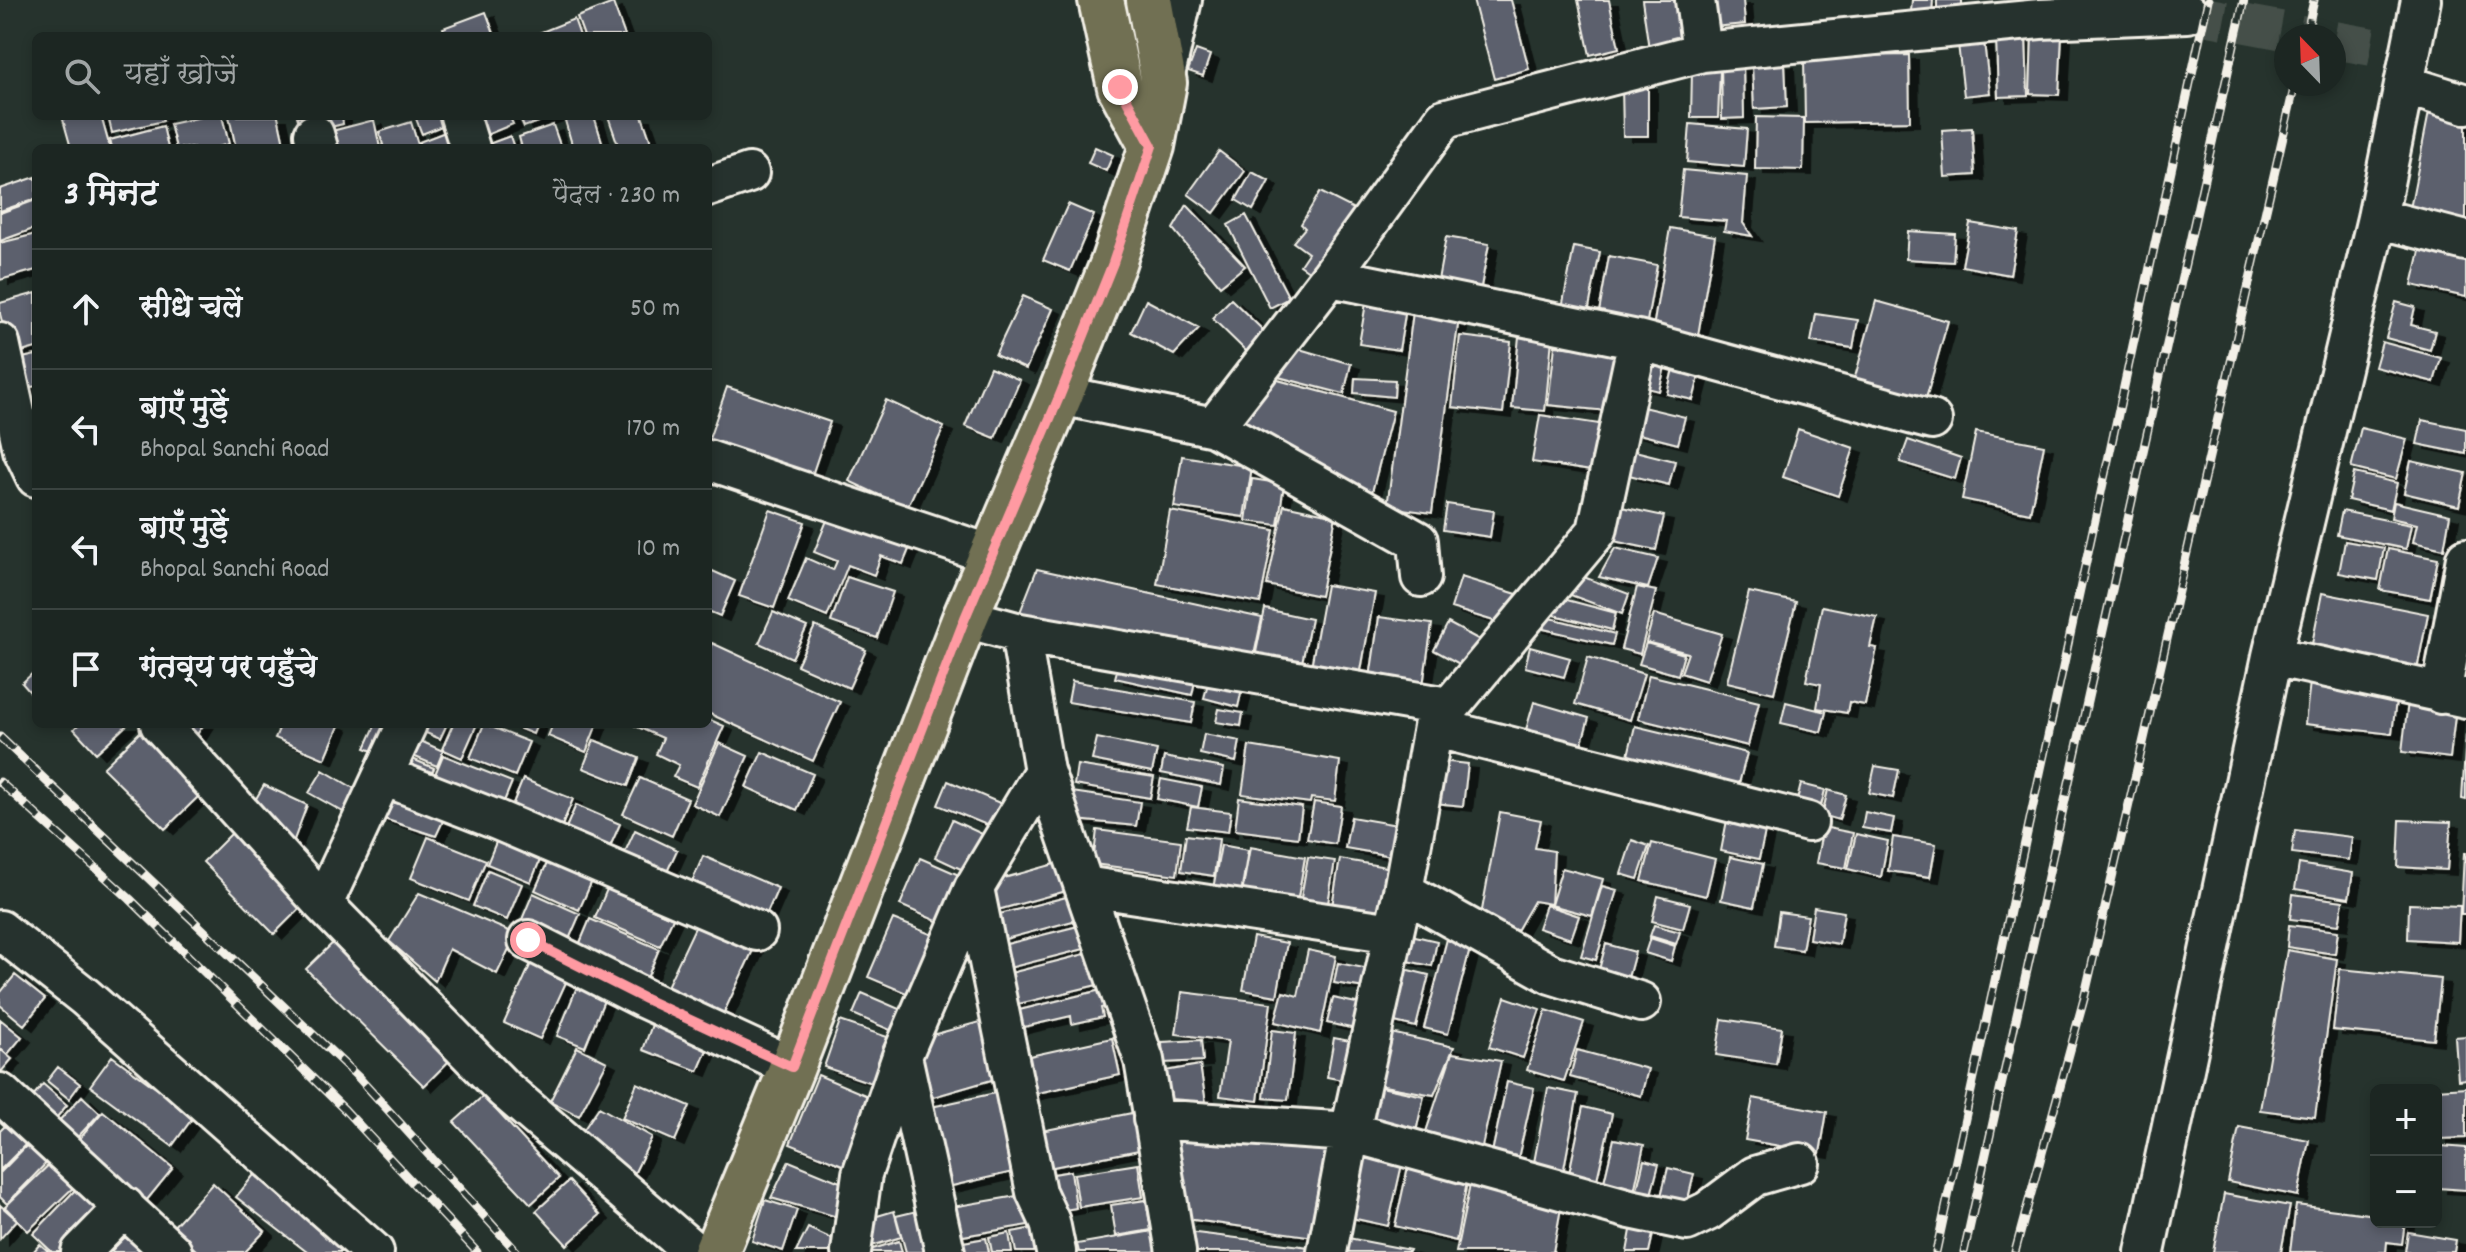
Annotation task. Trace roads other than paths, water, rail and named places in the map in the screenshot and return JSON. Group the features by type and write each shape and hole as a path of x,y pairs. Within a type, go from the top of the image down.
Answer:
{"main road":[{"path":"1101,0 1120,87 1152,146"},
{"path":"716,1252 792,1067 965,618 1113,263 1152,146 1164,83 1149,0"}],"street":[{"path":"1120,87 1164,83 1182,0"},
{"path":"1695,0 1702,52"},
{"path":"2156,1250 2272,656 2377,218 2421,0"},
{"path":"1214,427 1330,277 1444,119 1702,52 2040,19 2187,13"},
{"path":"2405,85 2466,104"},
{"path":"461,120 469,144"},
{"path":"712,186 749,173"},
{"path":"2377,218 2466,241"},
{"path":"1330,277 1638,340 1932,420"},
{"path":"1327,1252 1440,717 1597,531 1638,340"},
{"path":"0,343 24,460"},
{"path":"1060,395 1214,427 1418,541 1421,577"},
{"path":"712,461 992,555"},
{"path":"2272,656 2453,696 2466,558"},
{"path":"965,618 1020,633 1440,717 1808,822"},
{"path":"1020,633 1044,771 1144,1060 1176,1252"},
{"path":"164,728 323,904 504,1089 694,1252"},
{"path":"323,904 405,728"},
{"path":"851,1252 862,1174 902,1056 974,888 1044,771"},
{"path":"384,776 497,820 757,931"},
{"path":"1084,886 1393,933"},
{"path":"974,888 1036,1192 1050,1222 1056,1252"},
{"path":"1403,891 1551,974 1641,1002"},
{"path":"0,930 85,997 374,1252"},
{"path":"528,940 645,999 792,1067"},
{"path":"902,1056 945,1252"},
{"path":"0,1093 172,1252"},
{"path":"1153,1119 1350,1132 1630,1209 1687,1221 1708,1211 1744,1181 1800,1163"},
{"path":"81,1252 125,1207"}],"tunnel":[{"path":"2187,13 2274,29"},
{"path":"2346,42 2411,54"}],"railway":[{"path":"1936,1252 2208,0"},
{"path":"1964,1252 2244,0"},
{"path":"2309,24 2314,0"},
{"path":"2015,1252 2084,999 2292,96"},
{"path":"0,737 359,1078 517,1252"},
{"path":"0,782 130,899 345,1110 477,1252"}]}
